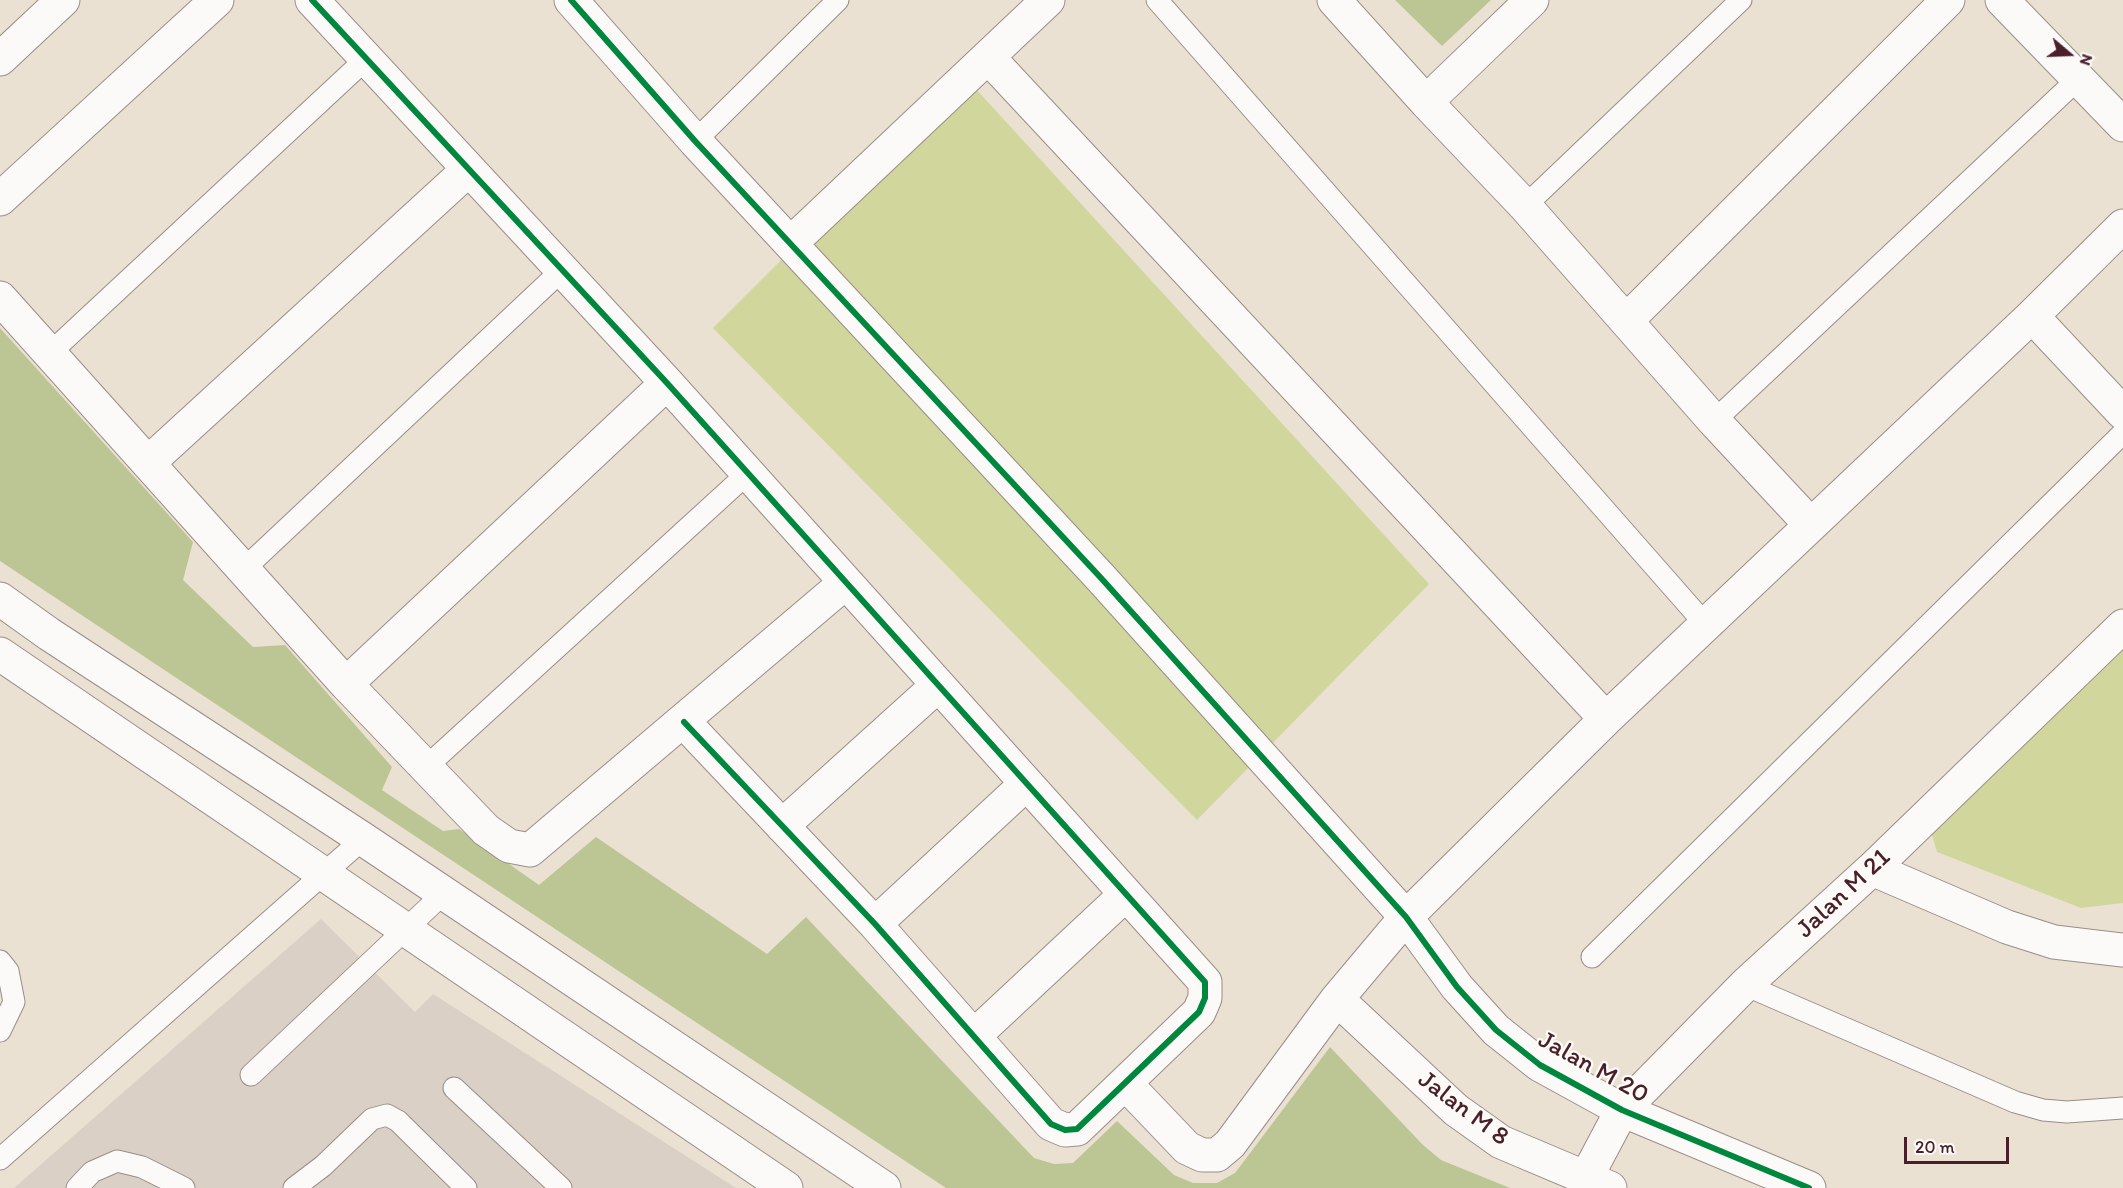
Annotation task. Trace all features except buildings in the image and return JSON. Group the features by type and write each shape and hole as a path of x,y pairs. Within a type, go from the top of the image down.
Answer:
{"street":[{"path":"0,59 63,0"},
{"path":"0,199 217,0"},
{"path":"312,0 667,383 1205,982 1205,998 1198,1012 1077,1129 1065,1130 1051,1124 875,924 684,722"},
{"path":"791,243 1048,0"},
{"path":"1334,0 1426,102 1526,206 1714,421 1810,524"},
{"path":"1426,102 1532,0"},
{"path":"1627,320 1948,0"},
{"path":"2002,0 2123,125"},
{"name":"Jalan M 20","path":"584,4 694,141 1101,578 1406,917 1457,987 1496,1030 1540,1065 1622,1110 1809,1188"},
{"path":"988,57 1606,719"},
{"path":"148,463 468,170"},
{"path":"1125,1083 1187,1148 1202,1155 1217,1155 1230,1144 1337,999 1406,917 1606,719 2032,316 2123,226"},
{"path":"0,298 346,684 486,830 509,846 530,850 684,722 845,583"},
{"path":"2032,316 2123,413"},
{"path":"346,684 667,383"},
{"path":"0,598 49,634 363,839 884,1188"},
{"name":"Jalan M 21","path":"1598,1183 1622,1110 1745,985 1872,869 2123,626"},
{"path":"0,654 786,1188"},
{"path":"782,826 937,686"},
{"path":"875,924 1026,784"},
{"path":"1872,869 2007,927 2054,942 2123,950"},
{"path":"974,1036 1125,895"},
{"name":"Jalan M 8","path":"1337,999 1456,1110 1501,1142 1598,1183"}],"lane":[{"path":"694,141 838,0"},
{"path":"1157,0 1706,625"},
{"path":"1526,206 1741,0"},
{"path":"50,353 366,59"},
{"path":"1714,421 2078,79"},
{"path":"244,569 561,271"},
{"path":"1592,957 2123,433"},
{"path":"426,767 748,473"},
{"path":"0,1159 363,839"},
{"path":"251,1075 444,893"},
{"path":"0,961 8,970 14,1002 0,1031"},
{"path":"1745,985 2015,1102 2043,1110 2067,1112 2123,1108"},
{"path":"454,1088 561,1188"},
{"path":"294,1188 323,1166 372,1119 387,1115 398,1121 466,1188"},
{"path":"77,1188 92,1172 117,1161 142,1167 184,1188"}],"shaded area":[{"path":"321,919 415,1012 433,994 736,1188 14,1188"}],"green space":[{"path":"1395,0 1491,0 1442,46"},
{"path":"965,77 1429,584 1197,820 713,328"},
{"path":"0,328 193,542 183,580 253,647 285,645 392,767 382,790 443,831 459,829 539,885 596,837 767,954 806,917 1034,1158 1054,1164 1073,1163 1117,1121 1174,1175 1193,1183 1217,1183 1235,1173 1330,1047 1423,1145 1441,1160 1510,1188 946,1188 0,561"},
{"path":"2123,640 2123,903 2081,908 1937,852 1929,824"}],"cycle path":[{"path":"312,0 667,383 1205,982 1205,998 1199,1012 1077,1129 1065,1130 1051,1124 875,924 684,722"},
{"path":"571,0 695,141 1101,578 1406,917 1457,987 1496,1030 1540,1065 1622,1110 1809,1188"}]}
